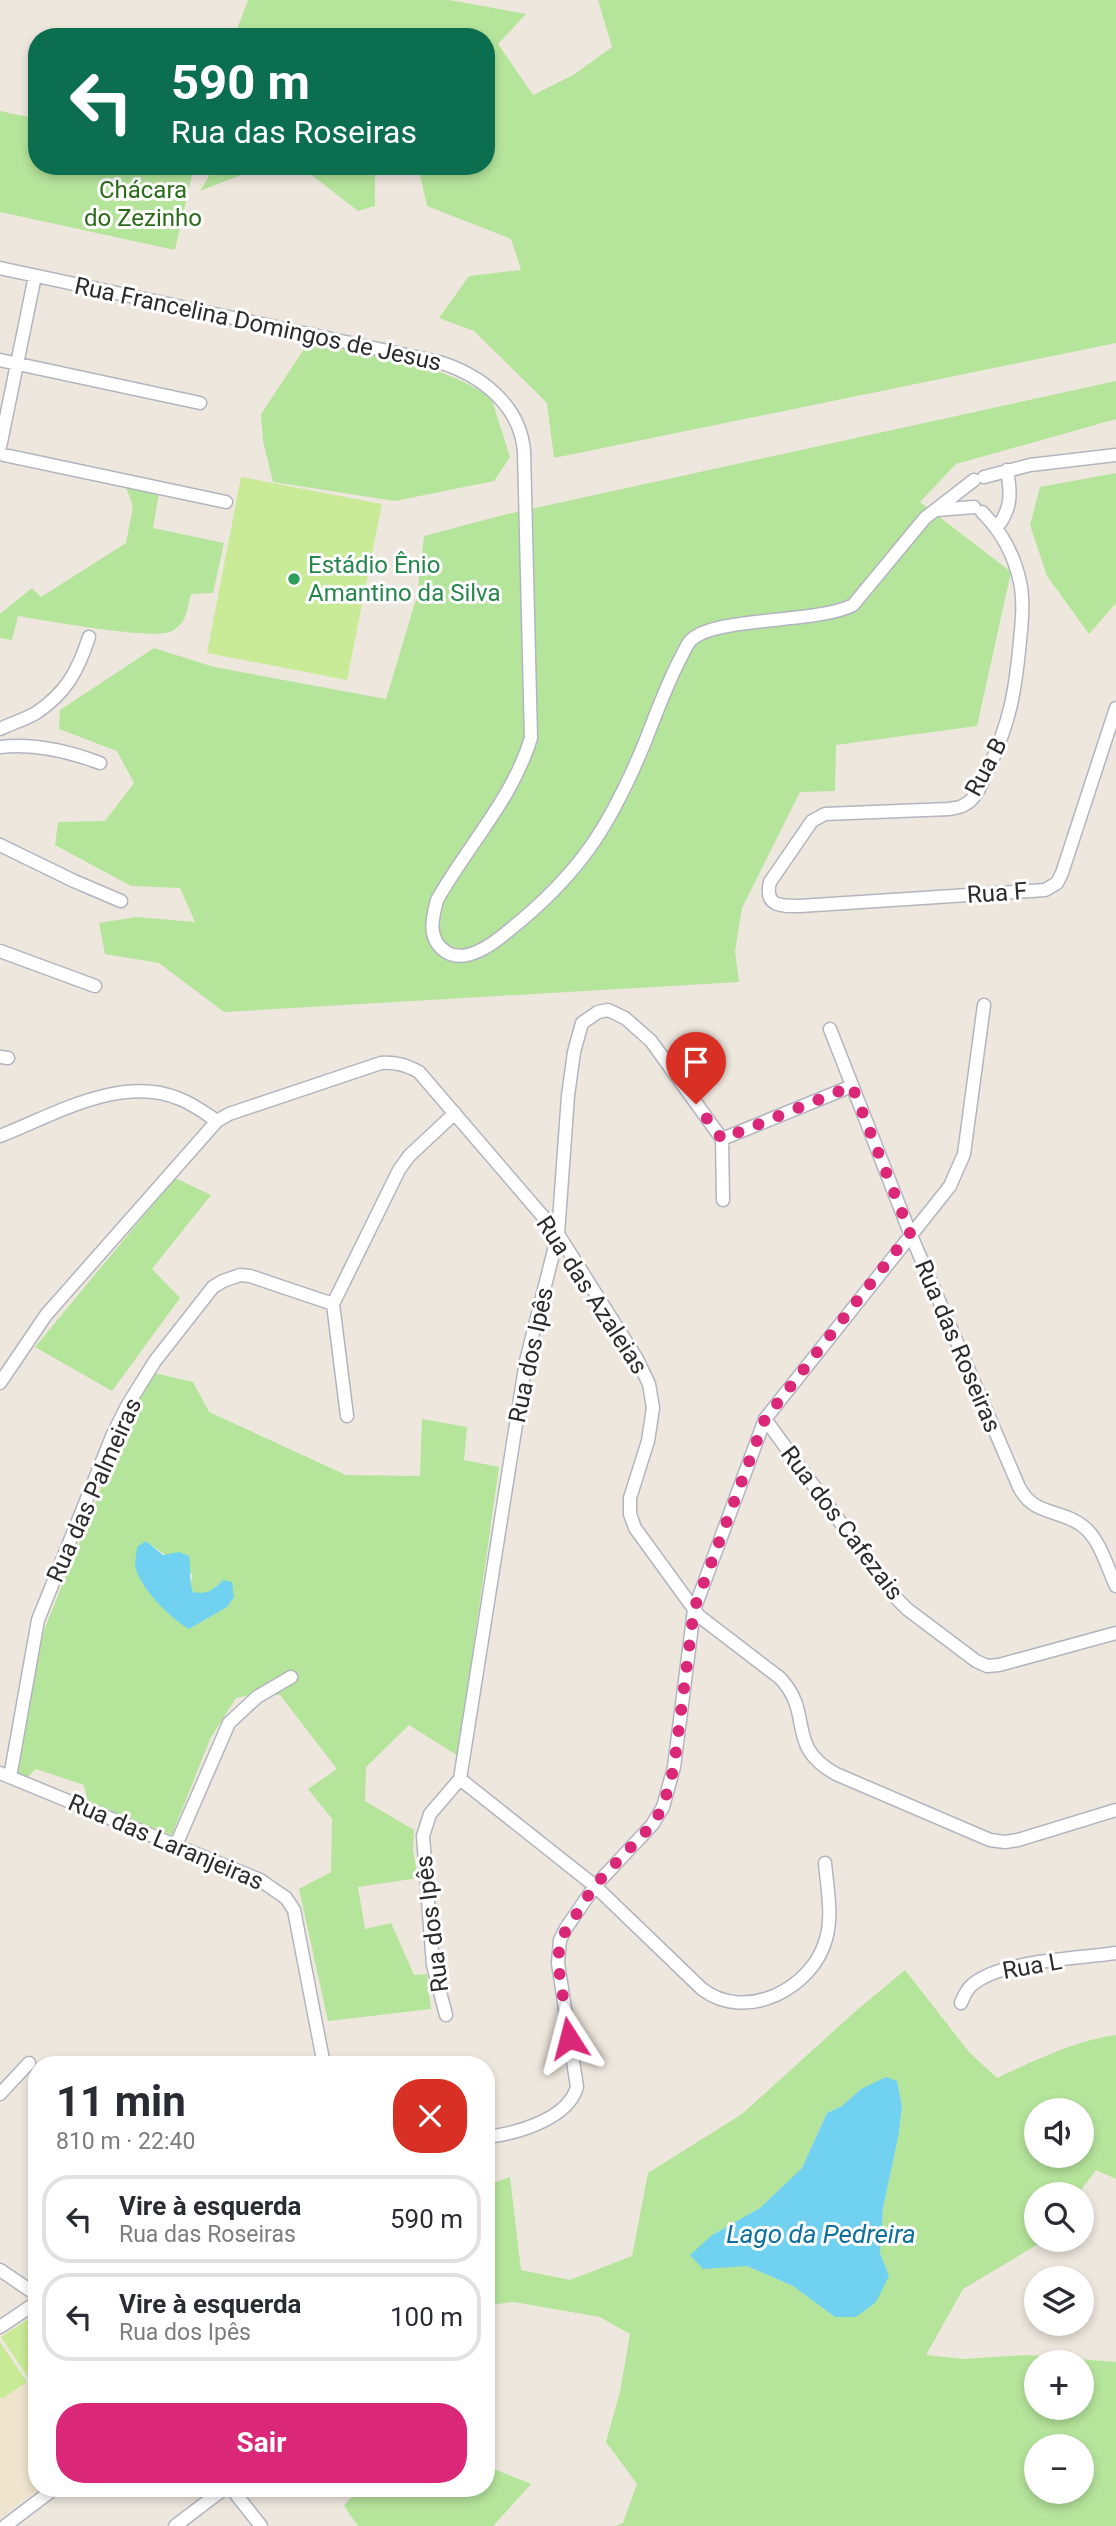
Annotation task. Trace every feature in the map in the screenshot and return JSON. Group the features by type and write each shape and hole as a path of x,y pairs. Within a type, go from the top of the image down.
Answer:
{"street":[{"name":"Rua Francelina Domingos de Jesus","path":"0,268 439,362 463,371 482,384 508,406 514,415 522,431 524,451 531,738 524,762 504,801 437,900 432,919 433,936 441,948 453,956 468,955 493,944 558,888 592,849 614,811 671,677 689,642 701,632 841,611 853,605 925,518 943,502 979,479 1030,465 1116,455"},
{"path":"0,447 35,276"},
{"path":"0,360 200,404"},
{"path":"0,454 226,502"},
{"path":"997,527 1010,506 1007,470"},
{"name":"Rua B","path":"770,882 811,821 825,814 949,809 964,806 979,789 1004,736 1016,687 1022,613 1020,584 1014,559 997,527 978,509 937,510"},
{"path":"0,729 36,712 66,687 80,664 89,637"},
{"name":"Rua F","path":"770,882 768,892 771,900 780,906 1045,890 1057,883 1062,873 1116,708"},
{"path":"0,747 41,747 100,763"},
{"path":"0,845 121,901"},
{"path":"0,951 95,986"},
{"path":"495,2136 548,2119 568,2105 574,2096 577,2087 558,1963 558,1950 566,1928 595,1885 652,1825 669,1791 694,1609 765,1419 910,1233 950,1186 959,1168 966,1139 984,1005"},
{"name":"Rua dos Ipês","path":"446,2015 433,1965 423,1836 430,1814 460,1779 526,1361 558,1234 568,1096 574,1052 582,1023 598,1012 616,1012 651,1041 722,1139"},
{"name":"Rua das Roseiras","path":"830,1029 910,1233 1024,1497 1039,1508 1086,1528 1116,1586"},
{"name":"Rua das Azaleias","path":"0,1383 46,1315 217,1121 381,1063 407,1065 419,1072 558,1234 637,1359 649,1384 653,1408 648,1441 630,1498 630,1514 635,1528 694,1609 709,1625 780,1678 790,1689 799,1711 807,1750 822,1766 990,1840 1018,1840 1116,1810"},
{"path":"723,1200 722,1139 852,1086"},
{"path":"0,1136 120,1091 150,1091 172,1096 217,1121"},
{"path":"347,1416 333,1304 399,1170 409,1156 455,1113"},
{"name":"Rua das Palmeiras","path":"5,1775 38,1620 113,1434 155,1361 213,1287 233,1276 250,1276 333,1304"},
{"name":"Rua dos Cafezais","path":"765,1419 895,1597 976,1661 987,1666 999,1665 1116,1633"},
{"path":"176,1845 229,1723 257,1697 291,1677"},
{"name":"Rua das Laranjeiras","path":"5,1775 260,1880 286,1898 294,1910 322,2056"},
{"path":"460,1779 595,1885 713,1997 734,2003 777,1994 798,1983 820,1955 828,1934 825,1863"},
{"name":"Rua L","path":"961,2003 966,1991 988,1974 1017,1966 1116,1953"},
{"path":"0,2094 28,2064"},
{"path":"0,2270 28,2289"},
{"path":"0,2327 28,2308"},
{"path":"5,2526 43,2497"},
{"path":"175,2526 213,2497"},
{"path":"238,2497 261,2526"}],"shaded area":[{"path":"28,2383 28,2497 0,2517 0,2396 3,2399"}],"green space":[{"path":"248,0 449,0 526,14 498,44 533,95 575,74 612,47 598,0 1116,0 1116,343 554,458 547,403 474,331 439,318 469,276 521,270 511,239 427,206 420,175 495,175 495,28 237,28"},
{"name":"Chácara do Zezinho","path":"0,111 28,117 28,175 192,175 175,250 0,212"},
{"path":"210,175 241,175 200,191"},
{"path":"312,175 375,175 375,206 358,211"},
{"path":"308,343 424,365 491,397 510,457 494,481 395,501 273,482 263,441 261,414"},
{"path":"1116,381 1116,419 956,464 920,502 1011,572 977,726 836,745 835,791 800,792 742,908 735,951 739,982 224,1012 159,963 105,954 99,923 136,917 195,922 180,888 131,886 55,845 58,822 105,821 134,783 117,751 59,729 60,710 154,648 214,667 386,699 417,596 424,536 503,515"},
{"path":"1116,473 1116,603 1089,634 1047,576 1030,525 1040,487"},
{"name":"Estádio Ênio Amantino da Silva","path":"241,477 382,504 347,680 207,653"},
{"path":"126,487 159,493 153,528 224,543 213,593 191,594 186,615 181,624 172,631 122,632 18,616 12,640 0,638 0,614 32,588 41,597 126,543 133,507"},
{"path":"175,1178 211,1195 152,1269 180,1298 112,1391 35,1347"},
{"path":"154,1373 193,1382 209,1412 346,1475 420,1476 422,1419 467,1427 464,1460 499,1467 458,1756 409,1725 366,1767 365,1801 414,1830 413,1850 418,1878 358,1887 365,1929 391,1923 414,1975 427,1974 431,2009 328,2021 299,1889 331,1872 332,1819 308,1789 337,1769 280,1695 254,1694 236,1698 210,1739 172,1835 88,1802 84,1785 36,1769 26,1778 14,1773 42,1635 134,1406","holes":["146,1541 193,1575 190,1584 192,1592 201,1594 215,1589 227,1607 189,1629 165,1610 151,1594"]},
{"path":"905,1970 969,2052 997,2078 1070,2046 1116,2035 1116,2179 1096,2170 1087,2182 1024,2182 1025,2252 963,2289 926,2355 963,2359 1024,2355 1024,2420 1094,2420 1094,2360 1116,2362 1116,2526 615,2526 623,2523 637,2484 606,2442 620,2392 630,2334 600,2317 514,2302 495,2304 495,2182 510,2177 521,2270 570,2280 632,2256 648,2173 742,2114","holes":["897,2081 902,2106 883,2208 880,2253 889,2276 835,2317 793,2286 747,2266 712,2235 760,2208 802,2168 827,2113 842,2106 861,2089"]},
{"path":"28,2319 28,2378 1,2337"},
{"path":"0,2342 27,2382 2,2399 0,2396"},
{"path":"495,2469 531,2484 493,2526 358,2526 344,2506 351,2497 495,2497"}],"water":[{"path":"146,1541 163,1555 179,1552 189,1556 193,1592 210,1591 223,1580 232,1582 234,1597 227,1607 189,1629 173,1618 148,1592 137,1573 137,1547"},
{"name":"Lago da Pedreira","path":"886,2077 897,2081 902,2106 883,2208 880,2253 889,2276 876,2302 856,2317 835,2317 793,2286 747,2266 703,2269 690,2255 712,2235 760,2208 802,2168 827,2113 842,2106 861,2089"}],"place":[{"name":"Estádio Ênio Amantino da Silva","path":"294,579"}],"route":[{"path":"569,2038 558,1963 560,1940 595,1885 652,1825 663,1807 674,1767 694,1609 765,1419 910,1233 852,1086 722,1139 696,1104"}]}
